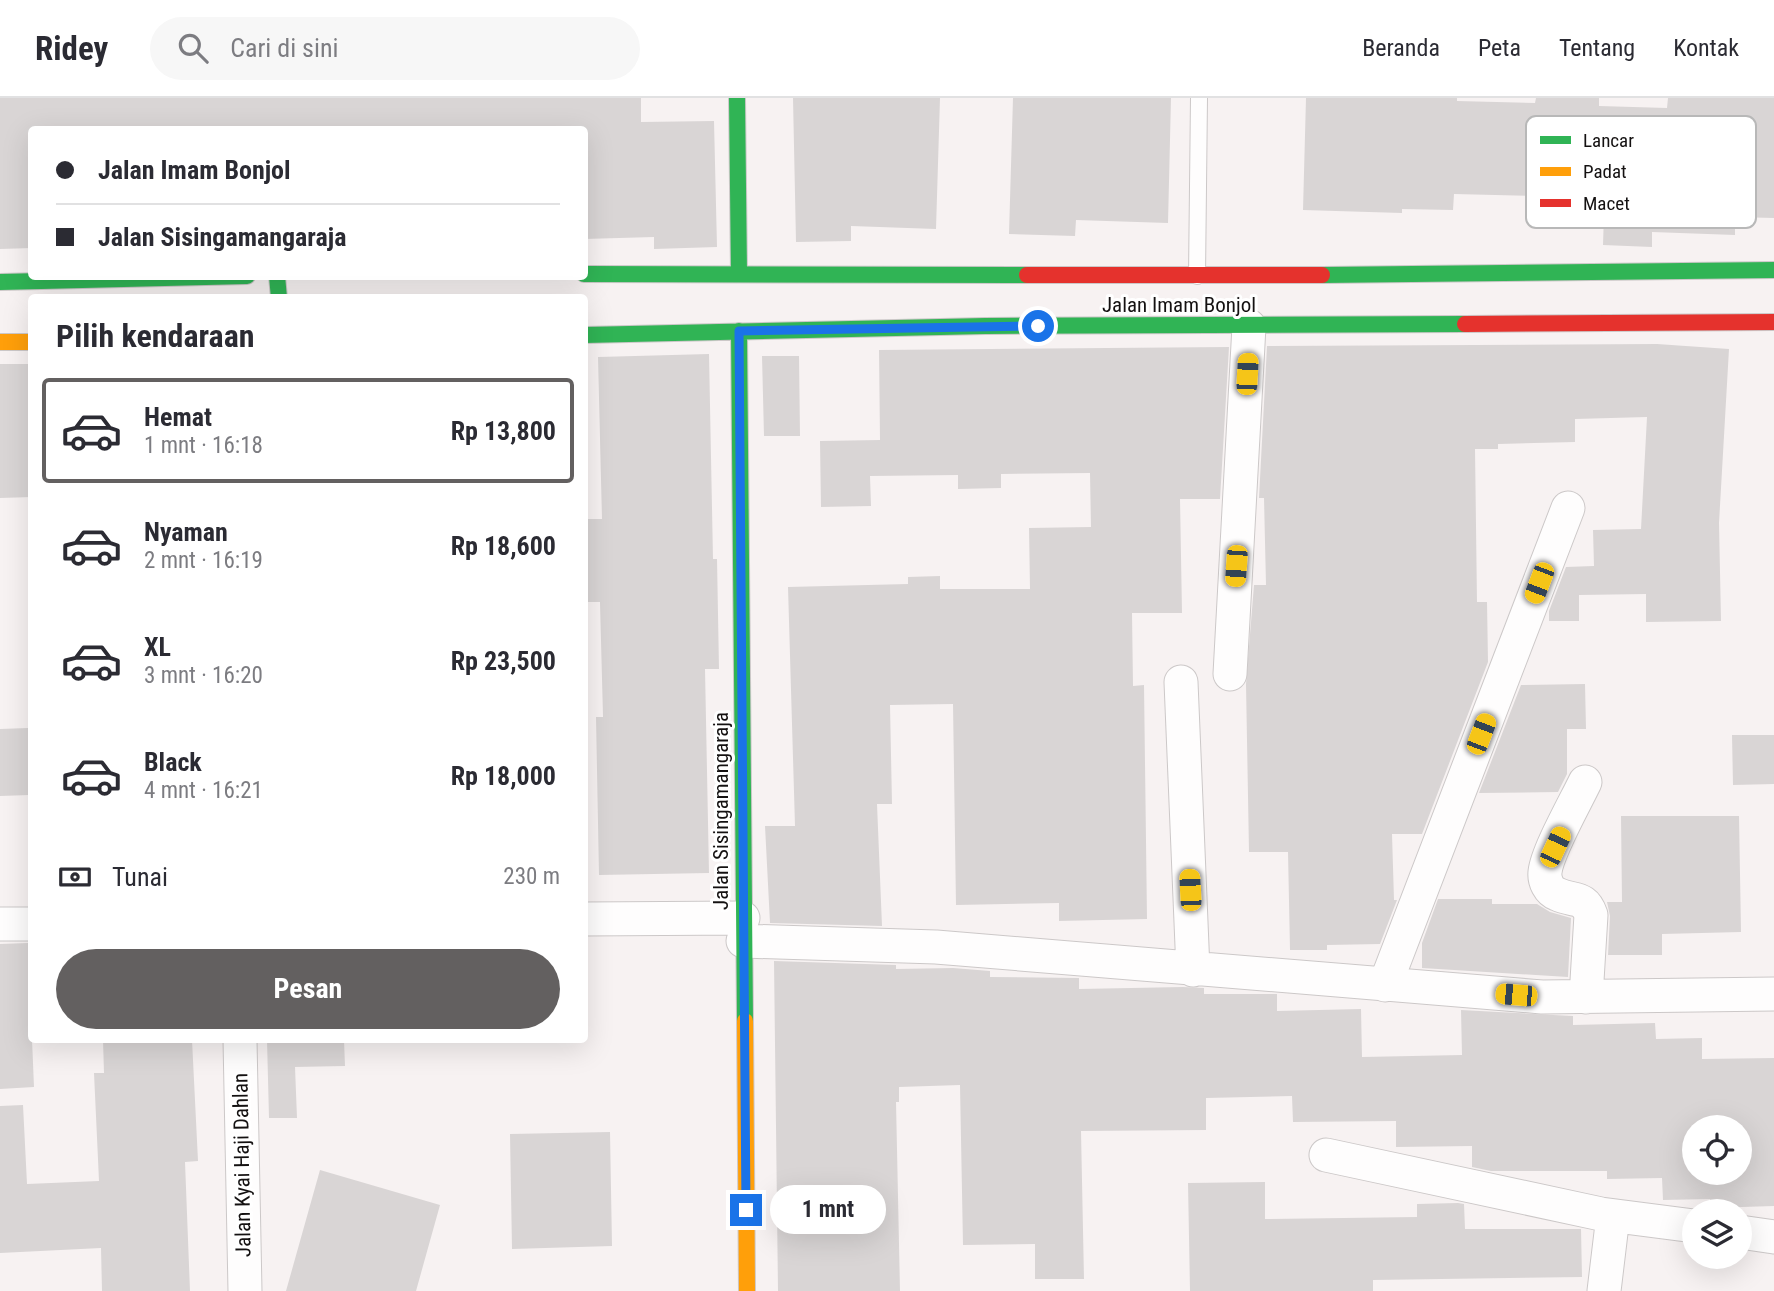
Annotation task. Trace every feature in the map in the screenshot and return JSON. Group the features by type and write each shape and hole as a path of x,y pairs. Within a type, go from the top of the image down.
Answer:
{"main road":[{"path":"737,98 739,274"},
{"name":"Jalan Imam Bonjol","path":"588,274 1197,276 1774,270"},
{"path":"1706,286 1715,271"},
{"path":"1572,274 1578,291"},
{"path":"0,282 82,280"},
{"path":"1706,305 1717,322"},
{"name":"Jalan Imam Bonjol","path":"588,335 1249,326 1575,316 1774,322"},
{"name":"Jalan Sisingamangaraja","path":"739,331 747,1291"},
{"path":"0,342 28,342"}],"street":[{"path":"1230,674 1249,326"},
{"path":"1385,985 1568,508"},
{"path":"1181,682 1193,970"},
{"path":"1585,782 1545,869 1549,888 1557,894 1587,903 1591,915 1586,997"},
{"path":"588,919 1542,997 1774,994"},
{"path":"0,924 28,924"},
{"name":"Jalan Kyai Haji Dahlan","path":"240,1043 245,1291"},
{"path":"1326,1155 1613,1216 1682,1225"},
{"path":"1604,1291 1613,1216"},
{"path":"1752,1234 1774,1237"}],"lane":[{"path":"1197,276 1199,98"}],"building":[{"path":"0,98 641,98 641,122 714,121 717,247 654,249 654,237 588,239 588,126 28,126 28,248 0,249"},
{"path":"793,98 940,98 936,229 851,226 851,241 796,242"},
{"path":"1013,98 1171,98 1168,223 1076,220 1075,236 1009,234"},
{"path":"1306,98 1457,98 1457,101 1535,103 1536,98 1599,98 1599,106 1667,108 1668,98 1774,98 1774,218 1756,218 1756,116 1526,116 1526,196 1454,194 1453,210 1402,209 1402,213 1303,210"},
{"path":"1604,228 1735,228 1735,235 1652,232 1652,247 1603,245"},
{"path":"1657,344 1729,349 1719,523 1721,621 1646,622 1646,594 1579,595 1579,621 1549,621 1549,611 1566,567 1594,566 1593,530 1641,529 1647,417 1575,419 1575,442 1498,444 1498,449 1475,449 1477,602 1487,602 1488,662 1422,834 1392,834 1394,900 1397,900 1380,944 1327,945 1327,950 1290,950 1288,852 1249,852 1246,684 1254,585 1266,585 1264,498 1259,498 1267,346"},
{"path":"1229,347 1220,499 1180,499 1182,613 1132,613 1133,686 1144,685 1147,919 1059,921 1059,903 956,905 953,704 890,705 892,804 877,804 882,926 770,923 765,826 795,826 788,587 908,584 908,577 940,576 940,589 1030,589 1029,528 1091,527 1090,473 1001,474 1001,488 958,489 958,475 870,476 871,506 821,507 820,441 880,440 879,350"},
{"path":"709,354 713,559 717,559 719,669 705,669 709,873 599,875 596,717 603,717 600,602 588,602 588,519 602,519 598,357"},
{"path":"762,356 799,356 800,436 764,436"},
{"path":"0,364 28,364 28,497 0,498"},
{"path":"1585,684 1586,729 1567,729 1567,774 1558,792 1479,793 1521,685"},
{"path":"28,728 28,795 0,796 0,729"},
{"path":"1732,735 1774,735 1774,784 1733,785"},
{"path":"1621,816 1739,816 1741,932 1662,934 1662,955 1608,955 1610,916 1607,902 1622,902"},
{"path":"1438,899 1492,899 1492,904 1537,904 1550,912 1571,918 1568,977 1422,968 1422,943"},
{"path":"28,943 28,1043 32,1043 34,1087 0,1089 0,944"},
{"path":"774,961 896,965 896,969 953,968 990,971 990,977 1079,978 1079,989 1183,987 1204,988 1204,994 1277,994 1277,1011 1361,1009 1362,1057 1462,1055 1461,1010 1573,1016 1573,1025 1655,1023 1656,1039 1702,1038 1702,1059 1774,1058 1774,1206 1752,1207 1752,1199 1663,1200 1662,1178 1607,1179 1607,1171 1491,1171 1472,1167 1472,1146 1396,1147 1396,1121 1293,1122 1292,1096 1206,1098 1206,1130 1081,1131 1084,1279 1035,1279 1035,1244 963,1245 960,1085 899,1087 899,1102 896,1102 900,1291 778,1291"},
{"path":"103,1043 192,1043 198,1161 185,1162 190,1291 102,1291 101,1248 0,1253 0,1106 23,1105 27,1184 99,1181 94,1073 104,1073"},
{"path":"267,1043 344,1043 345,1066 295,1067 297,1118 269,1118"},
{"path":"610,1132 612,1246 512,1249 510,1134"},
{"path":"320,1170 440,1205 416,1291 286,1291"},
{"path":"1265,1182 1265,1219 1417,1217 1417,1204 1458,1203 1464,1204 1465,1229 1581,1229 1582,1277 1373,1280 1373,1291 1190,1291 1188,1183"}],"traffic: fast":[{"path":"737,98 739,274"},
{"path":"1322,275 1774,270"},
{"path":"588,274 1027,275"},
{"path":"0,282 82,280"},
{"path":"277,280 279,294"},
{"path":"588,335 985,326 1465,324"},
{"path":"739,331 745,1021"}],"traffic: slow":[{"path":"0,342 28,342"},
{"path":"745,1021 747,1291"}],"traffic: jam":[{"path":"1027,275 1322,275"},
{"path":"1465,324 1774,322"}],"route":[{"path":"746,1210 739,331 1038,326"}]}
